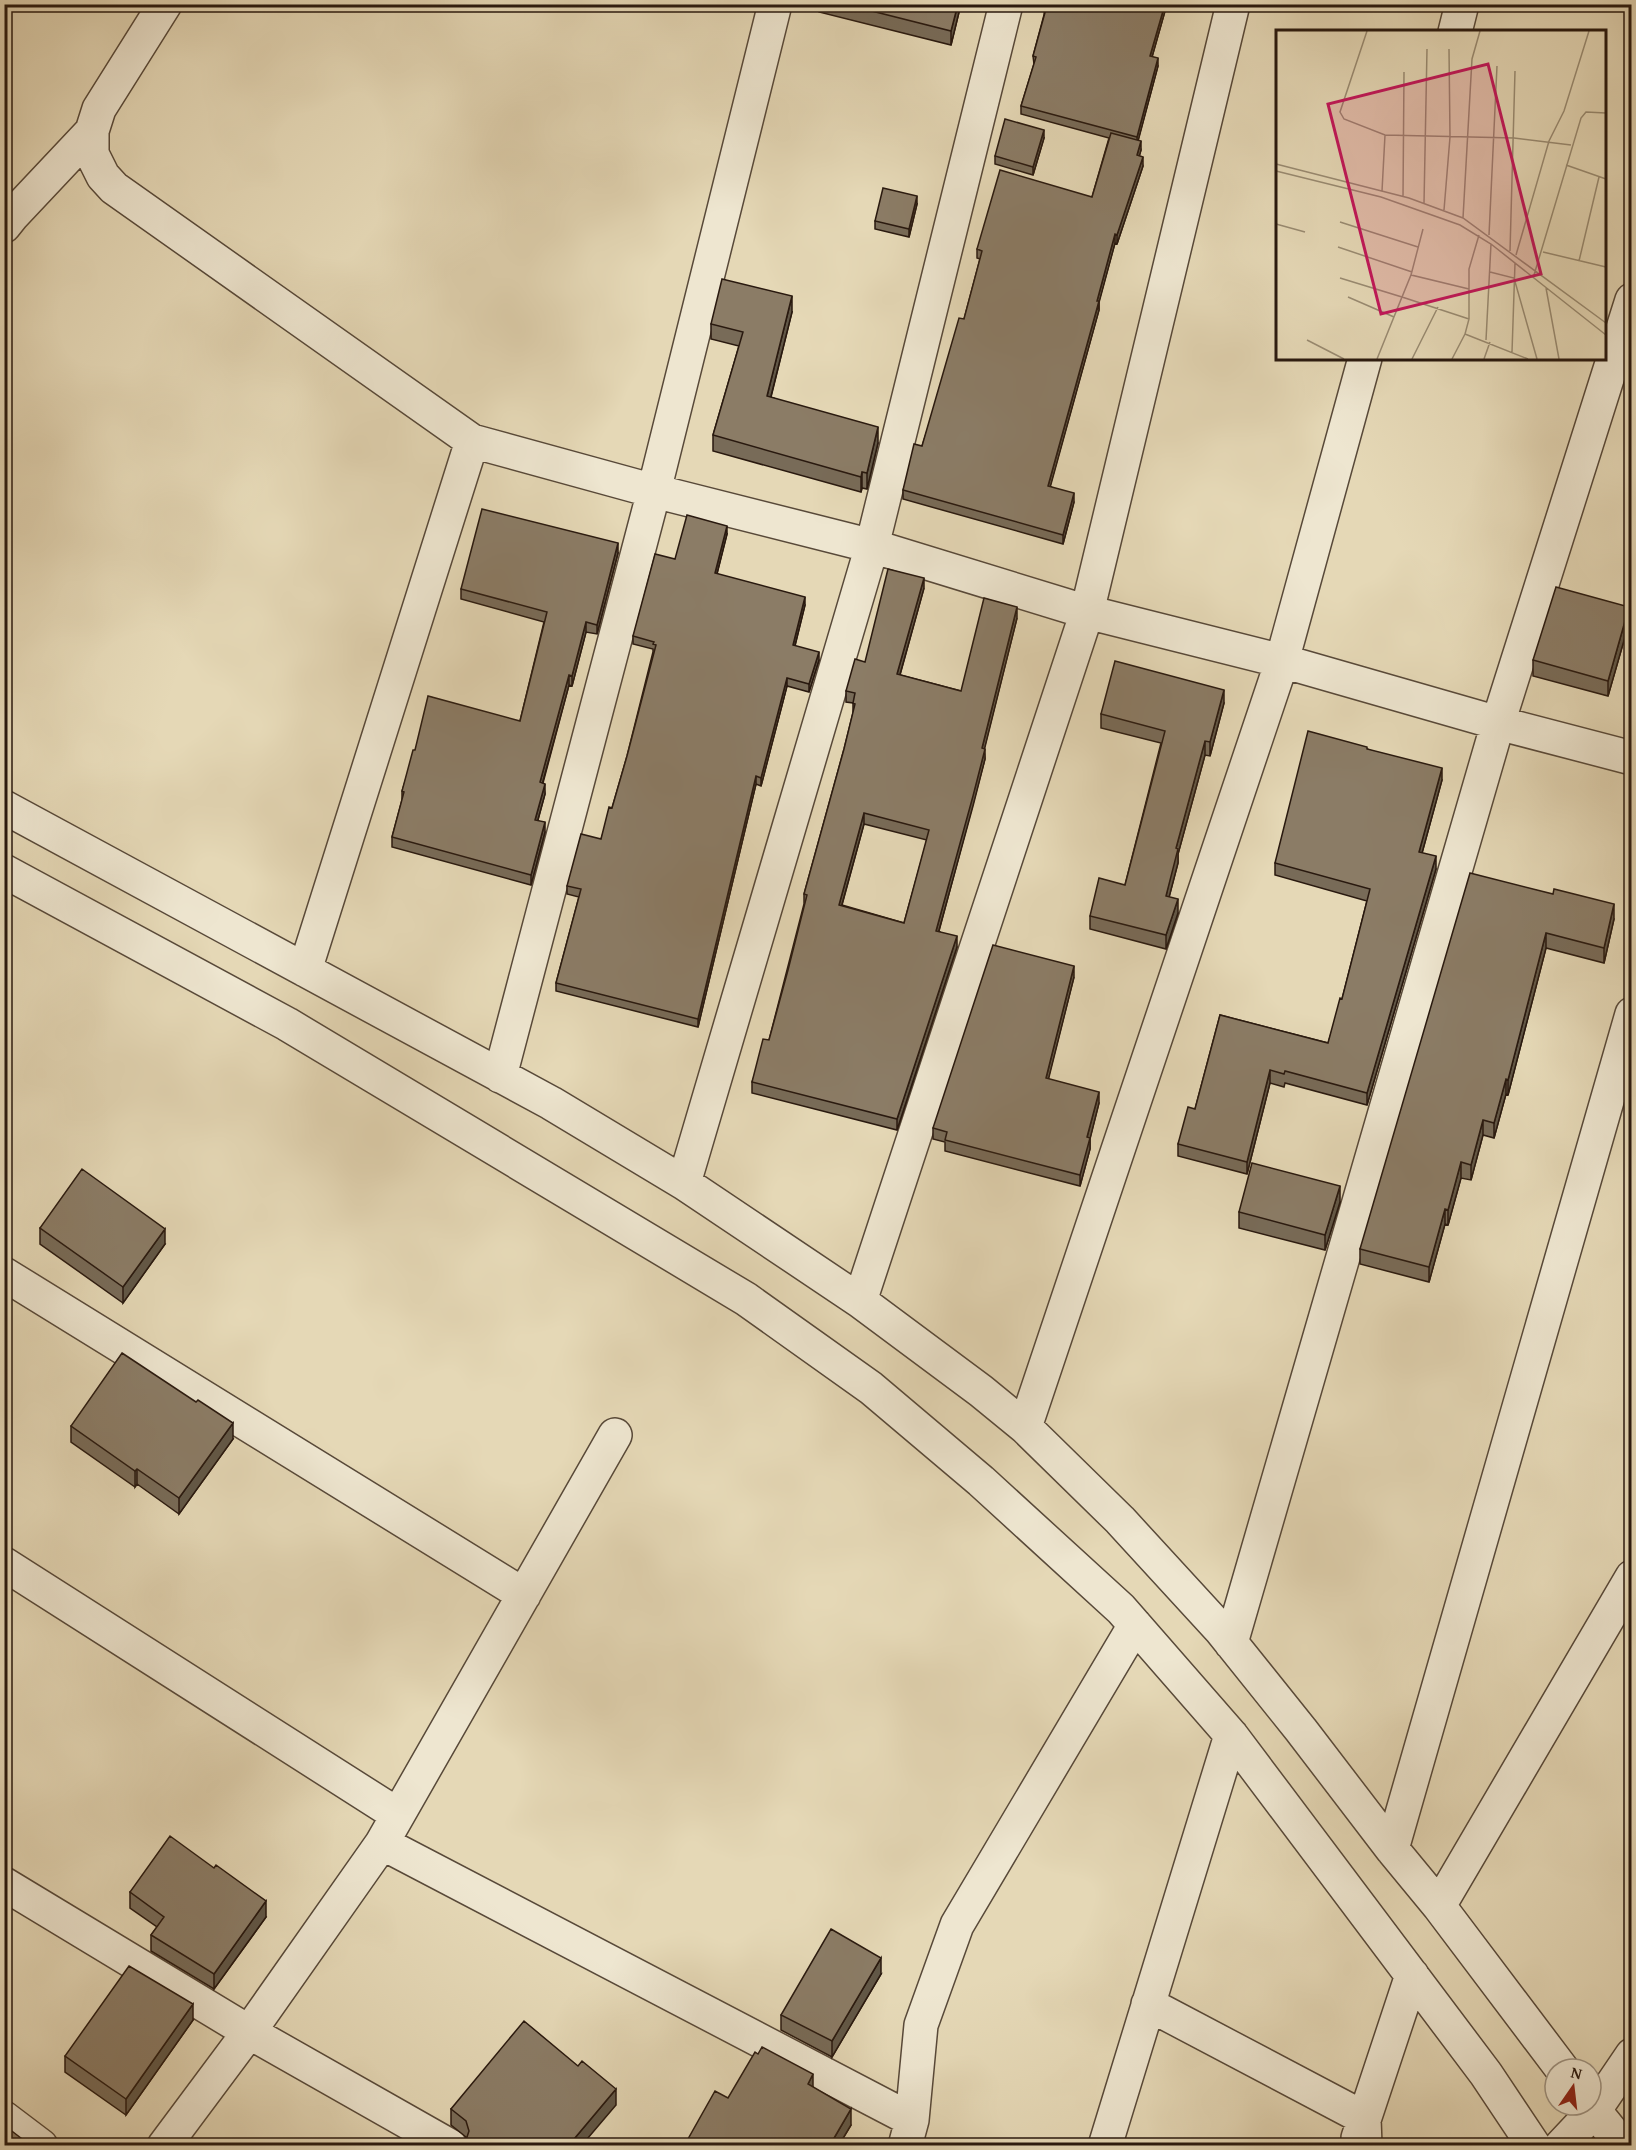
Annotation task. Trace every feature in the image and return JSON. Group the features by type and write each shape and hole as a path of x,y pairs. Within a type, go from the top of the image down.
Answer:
{"street":[{"path":"165,4 99,109 92,131 92,154 102,176 114,188 472,441 654,491 872,546 1087,612 1282,661 1498,723 1632,758"},
{"path":"500,1076 654,491 775,4"},
{"path":"684,1183 872,546 1006,4"},
{"path":"860,1301 1087,612 1233,4"},
{"path":"1456,30 1462,4"},
{"path":"4,226 92,131"},
{"path":"1231,1643 1498,723 1632,300"},
{"path":"1025,1427 1282,661 1364,360"},
{"path":"305,970 472,441"},
{"path":"4,807 551,1103 684,1183 860,1301 981,1390 1025,1427 1120,1520 1231,1643 1439,1906 1553,2057"},
{"path":"4,871 286,1024 746,1299 871,1388 981,1480 1135,1625 1231,1735 1486,2074 1534,2145"},
{"path":"1392,1849 1632,1014"},
{"path":"4,1274 524,1594"},
{"path":"164,2145 249,2032 382,1842 615,1435"},
{"path":"4,1564 398,1815"},
{"path":"1439,1906 1632,1578"},
{"path":"382,1842 909,2133 921,2025 957,1925 1135,1625"},
{"path":"1105,2145 1231,1735"},
{"path":"4,1884 249,2032 450,2145"},
{"path":"1148,2004 1362,2136 1412,1975"},
{"path":"1603,2093 1632,2055"},
{"path":"1561,2145 1584,2117"},
{"path":"1600,2117 1623,2145"},
{"path":"4,2118 41,2145"}],"building":[{"path":"844,4 958,4 951,31"},
{"path":"1045,4 1165,4 1150,56 1158,58 1137,137 1021,106 1036,57 1033,56 1046,9"},
{"path":"1005,119 1044,130 1033,167 995,156"},
{"path":"1111,133 1141,141 1137,155 1143,157 1117,235 1115,234 1048,486 1074,493 1063,535 903,490 914,444 922,446 959,318 964,319 982,251 977,249 1000,170 1092,197"},
{"path":"883,188 917,196 909,229 875,221"},
{"path":"722,279 792,296 767,396 878,427 867,473 862,472 861,477 713,435 743,332 711,324"},
{"path":"482,509 618,543 597,625 586,622 540,782 545,784 535,820 545,822 531,875 392,837 428,696 520,721 547,612 461,589"},
{"path":"687,515 727,526 715,573 805,597 793,645 819,652 809,684 787,678 761,778 756,776 698,1019 556,983 581,889 567,886 581,834 601,839 609,807 612,808 627,756 656,645 653,644 654,642 633,636 655,554 675,559"},
{"path":"888,569 924,578 897,674 961,691 984,598 1017,607 982,748 985,749 936,931 957,936 897,1119 752,1082 763,1039 769,1040 807,895 804,894 855,704 853,703 855,693 846,691 855,659 865,662","holes":["864,813 929,830 904,923 839,905"]},
{"path":"1556,587 1629,607 1608,681 1533,660"},
{"path":"1115,661 1224,690 1210,742 1205,741 1176,848 1178,849 1166,896 1178,899 1166,935 1090,916 1099,878 1125,885 1165,731 1101,714"},
{"path":"1308,731 1442,768 1419,852 1436,856 1367,1093 1285,1071 1284,1074 1270,1070 1247,1162 1178,1144 1188,1107 1195,1109 1220,1015 1328,1043 1340,998 1342,999 1370,889 1275,863"},
{"path":"1470,873 1553,894 1554,889 1614,904 1604,948 1546,933 1508,1080 1506,1079 1494,1123 1483,1120 1471,1165 1461,1162 1429,1267 1360,1249"},
{"path":"993,945 1074,966 1046,1078 1099,1092 1080,1175 945,1140 947,1132 933,1128"},
{"path":"1252,1163 1340,1186 1325,1235 1239,1212"},
{"path":"82,1169 165,1229 123,1287 40,1228"},
{"path":"122,1353 196,1402 198,1400 233,1423 179,1498 137,1469 135,1471 71,1426"},
{"path":"170,1836 214,1868 216,1865 266,1901 214,1974 151,1935 164,1917 130,1892"},
{"path":"831,1929 881,1958 832,2041 781,2015"},
{"path":"129,1966 193,2004 126,2099 65,2056"},
{"path":"524,2021 578,2066 582,2061 616,2089 569,2145 460,2145 466,2140 469,2131 466,2121 451,2109"},
{"path":"762,2047 813,2074 808,2084 851,2109 830,2145 700,2145 688,2139 715,2091 728,2098 755,2052 758,2054"},
{"path":"4,2125 30,2145 4,2145"},
{"path":"428,2139 442,2145 423,2145"}]}
